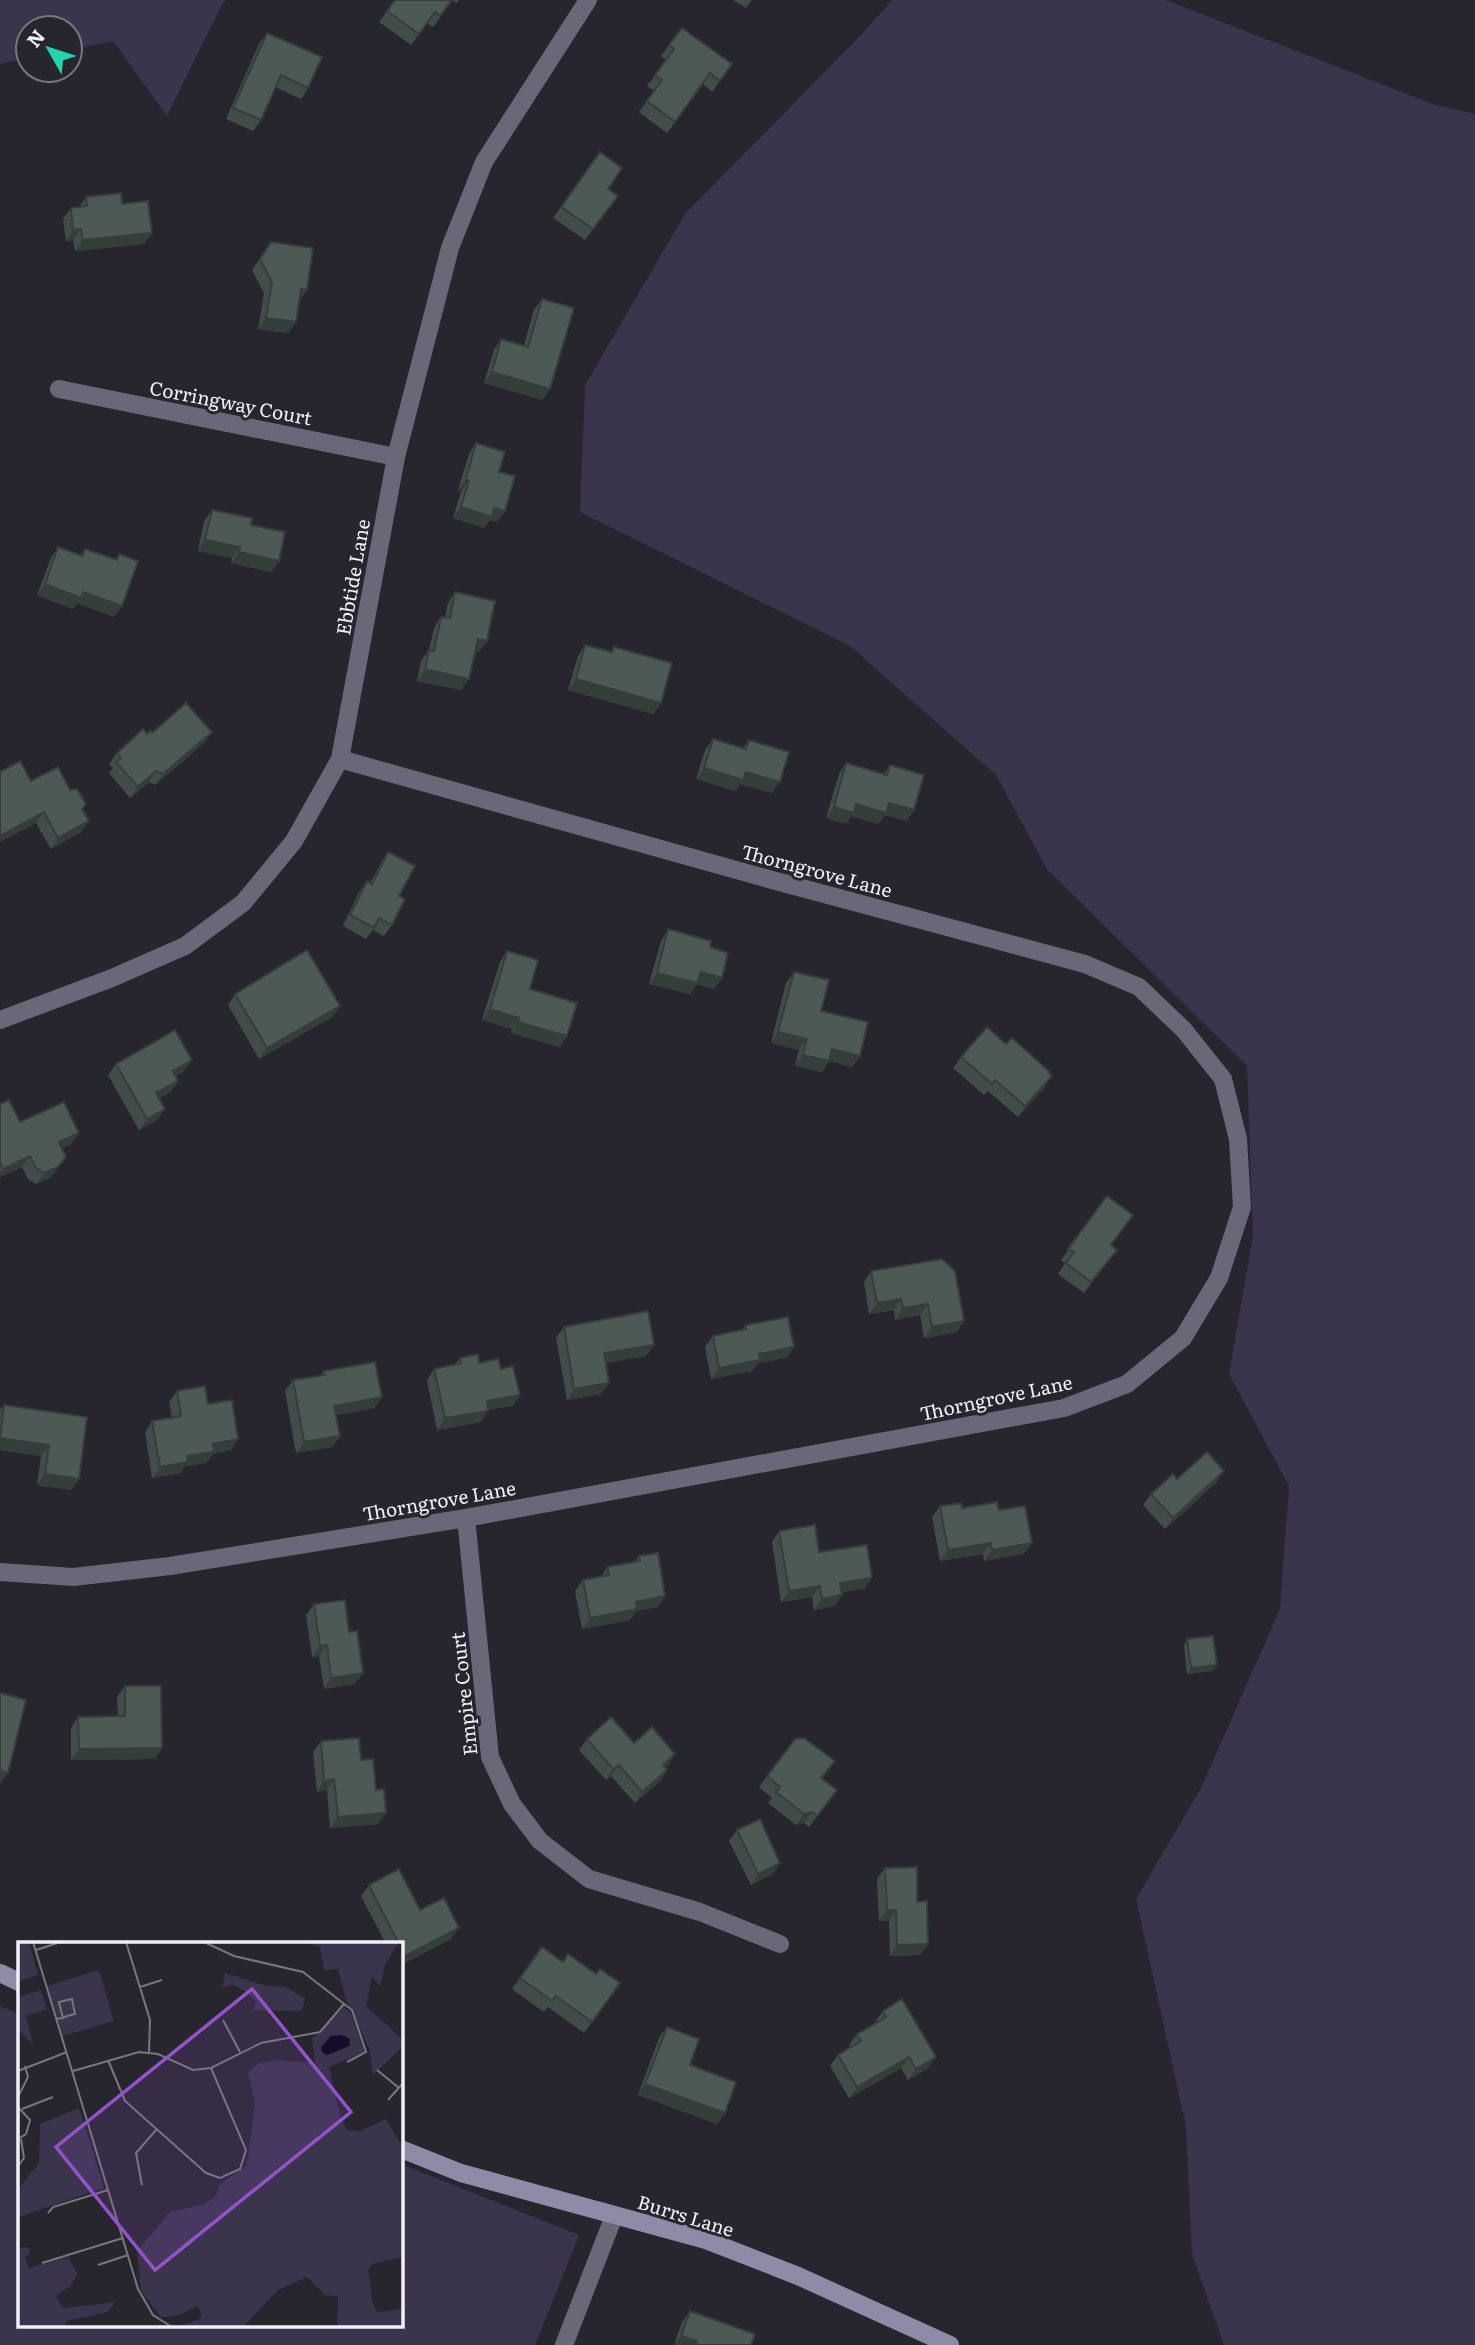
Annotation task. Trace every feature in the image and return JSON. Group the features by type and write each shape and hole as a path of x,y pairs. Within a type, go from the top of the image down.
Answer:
{"street":[{"name":"Ebbtide Lane","path":"0,1020 112,978 185,946 243,903 294,841 340,759 396,457 450,248 484,162 588,0"},
{"name":"Corringway Court","path":"59,388 396,457"},
{"name":"Thorngrove Lane","path":"0,1572 73,1577 170,1566 466,1518 1064,1408 1127,1384 1183,1338 1219,1278 1241,1207 1238,1139 1223,1079 1184,1030 1139,987 1096,969 340,759"},
{"name":"Empire Court","path":"466,1518 490,1757 512,1804 540,1841 589,1879 700,1912 780,1944"},
{"path":"0,1973 18,1982"},
{"name":"Burrs Lane","path":"402,2149 461,2173 717,2245 798,2276 950,2345"},
{"path":"564,2345 614,2216"}],"shaded area":[{"path":"0,0 227,0 223,3 167,116 113,41 84,47 84,14 14,14 14,61 0,64"},
{"path":"892,0 1166,0 1435,105 1475,114 1475,2345 1224,2345 1192,2254 1186,2126 1136,1899 1201,1788 1280,1609 1289,1486 1229,1374 1253,1236 1247,1066 1047,869 996,775 850,646 580,512 585,385 685,214"},
{"path":"0,2006 18,2014 18,2328 402,2328 402,2164 579,2235 535,2345 0,2345"}],"building":[{"path":"395,0 452,0 440,16 435,12 419,34 387,11"},
{"path":"682,28 732,64 720,81 710,73 675,122 647,101 662,80 655,75 674,49 669,45"},
{"path":"267,33 322,57 308,88 281,75 261,120 233,108"},
{"path":"600,152 622,168 608,189 618,196 593,229 561,207"},
{"path":"121,193 122,204 148,201 152,233 83,240 81,229 73,230 71,208 87,206 86,197"},
{"path":"271,242 313,248 307,290 301,289 296,322 266,318 272,282 260,259"},
{"path":"542,299 574,308 550,389 492,372 501,339 528,347"},
{"path":"476,443 505,452 499,472 515,476 505,511 494,508 492,517 461,507"},
{"path":"212,510 252,518 251,525 285,532 279,561 239,552 240,547 205,540"},
{"path":"58,547 82,556 85,549 117,560 119,554 138,561 122,606 83,592 81,598 45,584"},
{"path":"455,592 495,601 487,641 478,639 469,679 425,669 429,650 434,651 441,617 450,618"},
{"path":"585,645 612,652 614,647 672,663 661,703 576,679"},
{"path":"186,703 212,732 163,774 156,771 138,787 116,762 121,758 117,753 143,729 147,734 151,730 152,733"},
{"path":"713,739 746,749 749,740 789,752 780,782 746,772 743,780 704,768"},
{"path":"20,761 31,781 58,767 70,790 77,789 86,804 82,809 89,821 58,838 44,812 0,836 0,772"},
{"path":"846,763 887,775 890,765 924,775 914,810 889,803 886,813 856,804 854,813 834,807"},
{"path":"388,852 415,866 399,896 405,899 392,925 379,918 374,928 350,915 367,881 372,884"},
{"path":"668,929 711,941 710,947 728,953 722,978 701,972 697,983 657,973"},
{"path":"307,950 340,1006 267,1048 235,994"},
{"path":"507,951 538,960 530,989 577,1003 567,1036 518,1022 519,1018 490,1009"},
{"path":"794,972 829,980 821,1011 868,1022 860,1056 832,1049 829,1061 803,1055 807,1039 778,1032"},
{"path":"987,1027 1006,1044 1012,1038 1052,1076 1025,1106 995,1080 992,1084 961,1057"},
{"path":"175,1030 192,1060 173,1071 178,1081 156,1093 165,1109 147,1119 116,1064"},
{"path":"9,1100 20,1122 64,1102 79,1133 59,1142 66,1157 58,1167 44,1173 36,1168 30,1156 3,1169 0,1162 0,1104"},
{"path":"1107,1196 1133,1215 1111,1245 1117,1250 1091,1282 1066,1263 1074,1252 1068,1249"},
{"path":"942,1259 955,1271 964,1321 932,1327 928,1304 903,1308 901,1299 877,1303 871,1271"},
{"path":"648,1311 654,1345 604,1353 609,1383 574,1389 564,1327"},
{"path":"788,1317 794,1347 759,1354 760,1360 719,1368 713,1336 746,1329 746,1325"},
{"path":"478,1354 479,1363 498,1359 501,1369 513,1366 520,1395 487,1401 488,1411 445,1418 434,1369 461,1363 460,1358"},
{"path":"375,1362 382,1397 334,1406 340,1436 304,1442 293,1380 325,1375 324,1371"},
{"path":"205,1386 208,1404 232,1400 238,1439 213,1444 214,1452 187,1456 188,1462 160,1467 152,1421 181,1416 177,1391"},
{"path":"4,1405 87,1417 79,1479 45,1474 49,1445 0,1438"},
{"path":"1207,1452 1224,1471 1173,1518 1151,1494 1173,1474 1177,1479"},
{"path":"997,1502 999,1510 1025,1506 1032,1543 992,1550 991,1543 948,1550 940,1506 961,1503 962,1508"},
{"path":"815,1525 819,1552 867,1545 872,1578 840,1583 842,1595 822,1599 820,1586 789,1591 779,1531"},
{"path":"658,1553 665,1596 636,1602 637,1609 590,1618 583,1580 609,1575 607,1567 640,1561 639,1556"},
{"path":"345,1600 349,1632 357,1631 363,1673 331,1678 327,1645 320,1646 314,1604"},
{"path":"1213,1636 1217,1665 1191,1668 1187,1639"},
{"path":"125,1686 161,1686 162,1748 79,1749 78,1717 125,1716"},
{"path":"0,1693 26,1700 8,1773 0,1771"},
{"path":"611,1717 634,1743 652,1727 675,1754 663,1765 667,1770 642,1792 619,1765 613,1769 587,1739"},
{"path":"359,1738 361,1760 373,1759 376,1790 384,1789 386,1813 338,1817 334,1779 324,1781 321,1741"},
{"path":"804,1738 835,1761 821,1778 837,1790 817,1816 812,1812 804,1814 776,1792 780,1787 767,1776 795,1739"},
{"path":"760,1819 780,1863 758,1874 737,1830"},
{"path":"917,1867 917,1902 927,1901 928,1944 897,1945 896,1910 887,1910 885,1868"},
{"path":"399,1869 420,1910 444,1898 459,1928 405,1956 402,1942 398,1942 369,1885"},
{"path":"542,1947 563,1962 568,1954 596,1974 600,1969 620,1983 592,2022 556,1996 552,2001 520,1978"},
{"path":"902,1999 936,2057 916,2069 909,2057 857,2087 838,2055 861,2041 857,2034 886,2017 883,2011"},
{"path":"667,2027 699,2039 690,2065 736,2082 725,2113 645,2084"},
{"path":"690,2311 755,2334 751,2345 695,2345 697,2341 681,2336"}]}
